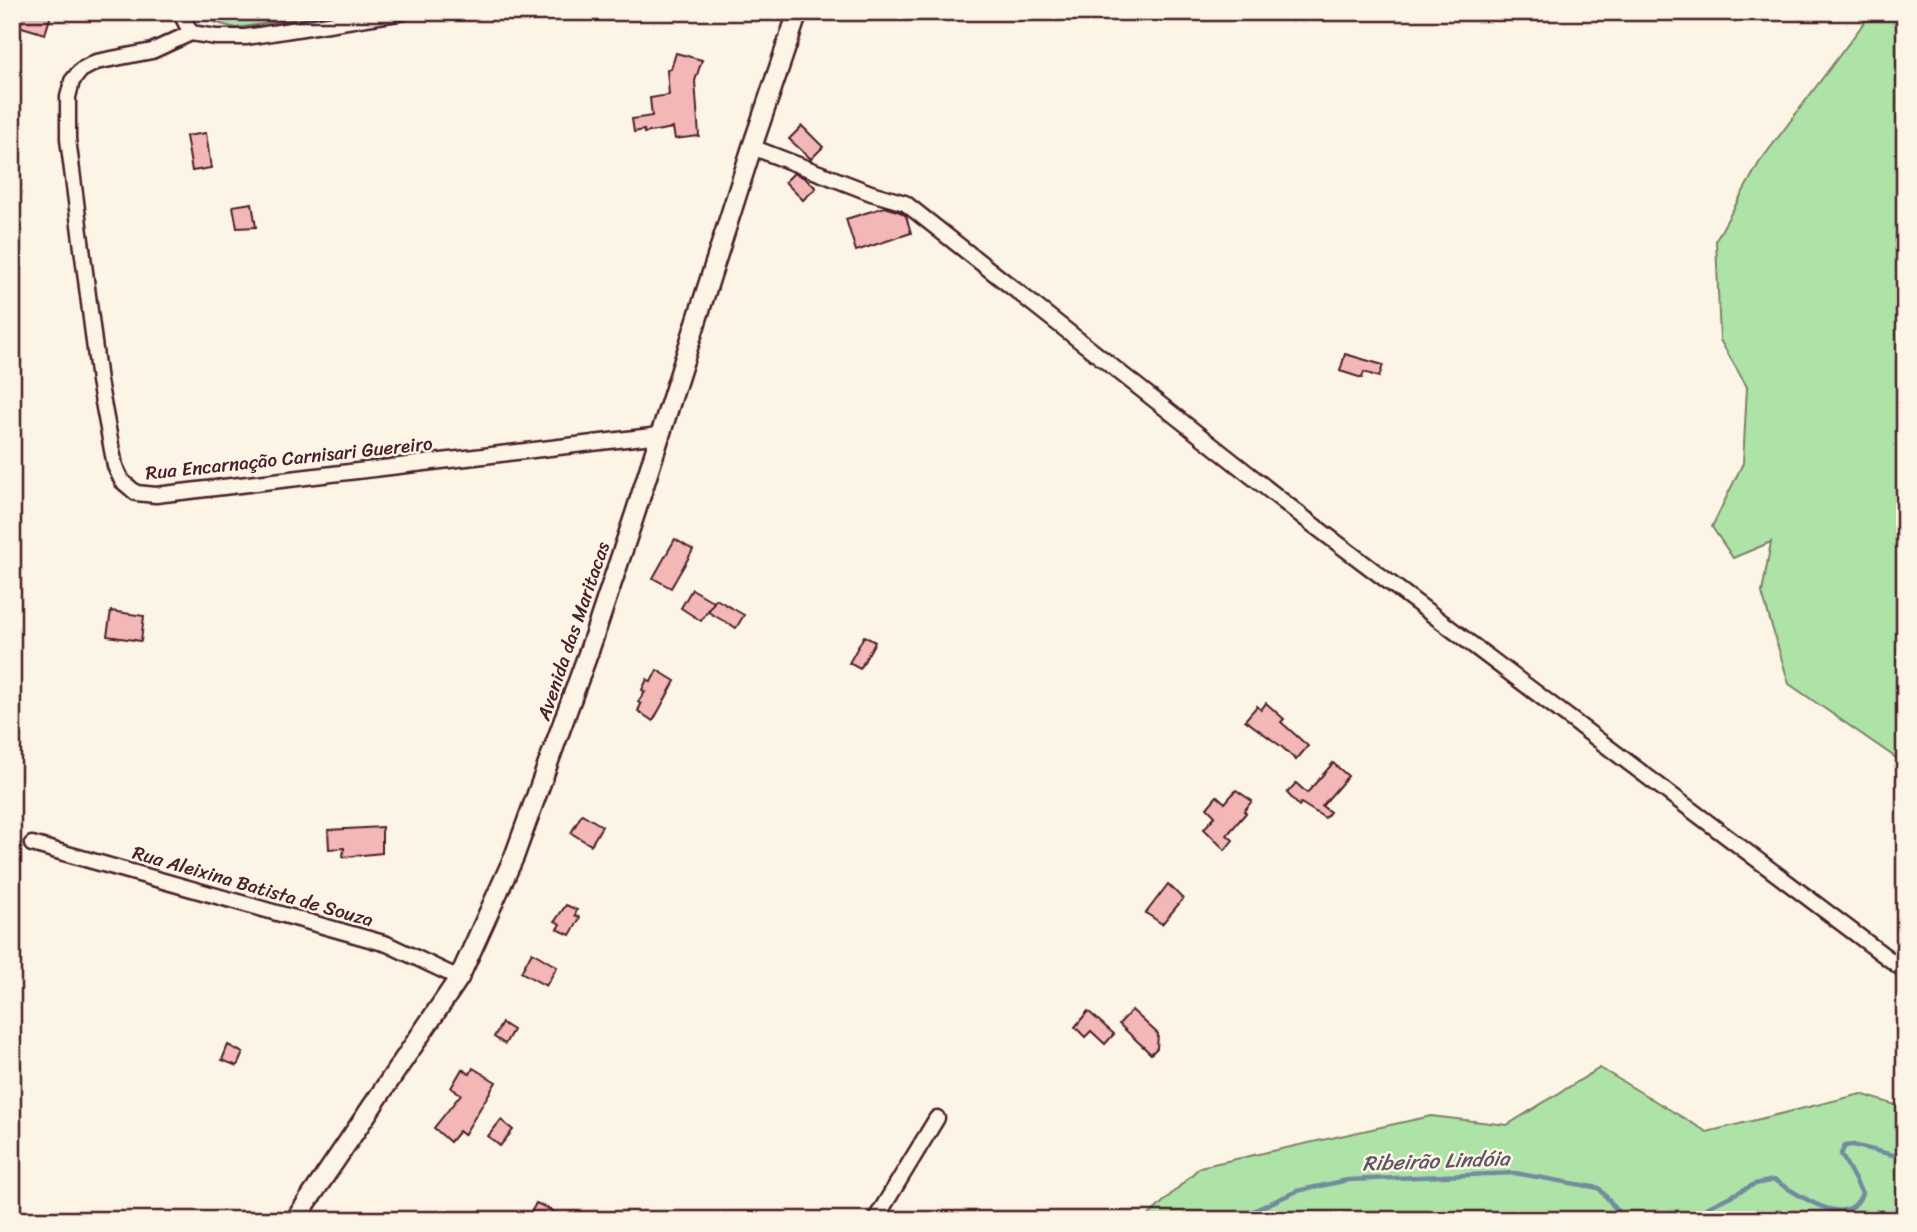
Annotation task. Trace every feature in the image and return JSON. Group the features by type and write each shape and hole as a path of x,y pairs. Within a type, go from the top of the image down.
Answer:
{"street":[{"path":"180,12 191,33 216,37 246,37 404,12"},
{"name":"Avenida das Maritacas","path":"295,1220 459,978 514,857 589,651 798,12"},
{"name":"Rua Encarnação Carnisari Guereiro","path":"191,33 152,51 96,62 81,70 72,81 68,97 68,139 99,381 115,466 122,481 135,493 156,495 660,435"},
{"path":"752,148 905,203 1311,524 1905,971"},
{"name":"Rua Aleixina Batista de Souza","path":"32,844 387,944 459,978"},
{"path":"875,1220 937,1118"}],"green space":[{"path":"200,12 340,12 236,28 203,17"},
{"path":"1872,12 1905,12 1905,764 1789,684 1762,593 1771,542 1733,558 1712,527 1743,463 1747,387 1720,340 1716,240 1759,163"},
{"path":"1600,1068 1707,1132 1861,1094 1905,1108 1905,1220 1144,1220 1200,1167 1431,1116 1507,1125"}],"building":[{"path":"12,12 52,12 45,34 12,24"},
{"path":"676,53 702,60 695,81 699,136 675,139 673,128 634,132 632,119 652,116 650,98 669,95 667,70 671,69"},
{"path":"802,126 823,147 811,159 789,139"},
{"path":"206,133 211,168 192,171 186,136"},
{"path":"794,173 816,188 803,200 785,182"},
{"path":"252,203 256,227 237,228 233,206"},
{"path":"885,207 906,216 911,233 856,251 846,219"},
{"path":"1345,354 1383,365 1379,377 1364,372 1362,378 1340,371"},
{"path":"675,539 693,550 671,588 653,578"},
{"path":"692,589 714,602 701,621 681,608"},
{"path":"716,599 744,615 736,628 708,612"},
{"path":"111,611 144,616 141,641 107,636"},
{"path":"864,636 875,642 860,669 849,663"},
{"path":"657,670 675,681 653,721 638,711 641,704 638,702 645,692 642,690 647,679 651,682"},
{"path":"1266,703 1284,719 1281,722 1308,746 1296,760 1245,720 1257,706 1261,710"},
{"path":"1333,763 1348,776 1322,806 1330,812 1325,818 1301,803 1299,806 1287,793 1296,783 1307,793"},
{"path":"1236,790 1252,801 1244,811 1246,813 1227,835 1233,840 1225,850 1204,829 1215,816 1207,808 1217,796 1225,803"},
{"path":"582,814 602,826 591,845 571,833"},
{"path":"382,827 382,853 343,857 344,848 329,849 328,830"},
{"path":"1168,884 1183,899 1162,924 1146,913"},
{"path":"566,905 577,910 575,915 580,918 570,935 557,929 560,924 555,921"},
{"path":"532,952 557,967 546,986 521,972"},
{"path":"1132,1010 1158,1034 1157,1048 1151,1054 1119,1024"},
{"path":"1088,1011 1114,1034 1105,1044 1091,1031 1085,1037 1075,1027"},
{"path":"502,1023 513,1030 505,1044 494,1037"},
{"path":"228,1045 243,1053 237,1066 222,1060"},
{"path":"473,1068 496,1082 464,1135 459,1131 450,1142 434,1128 461,1094 451,1088 462,1069 470,1074"},
{"path":"501,1120 513,1130 500,1146 488,1136"},
{"path":"536,1203 545,1207 569,1220 527,1220"}],"waterway":[{"path":"1682,1220 1755,1184 1774,1180 1823,1207 1846,1210 1855,1204 1862,1193 1841,1154 1845,1146 1853,1145 1905,1158"},
{"name":"Ribeirão Lindóia","path":"1240,1220 1251,1212 1297,1191 1348,1180 1515,1173 1599,1188 1625,1220"}]}
